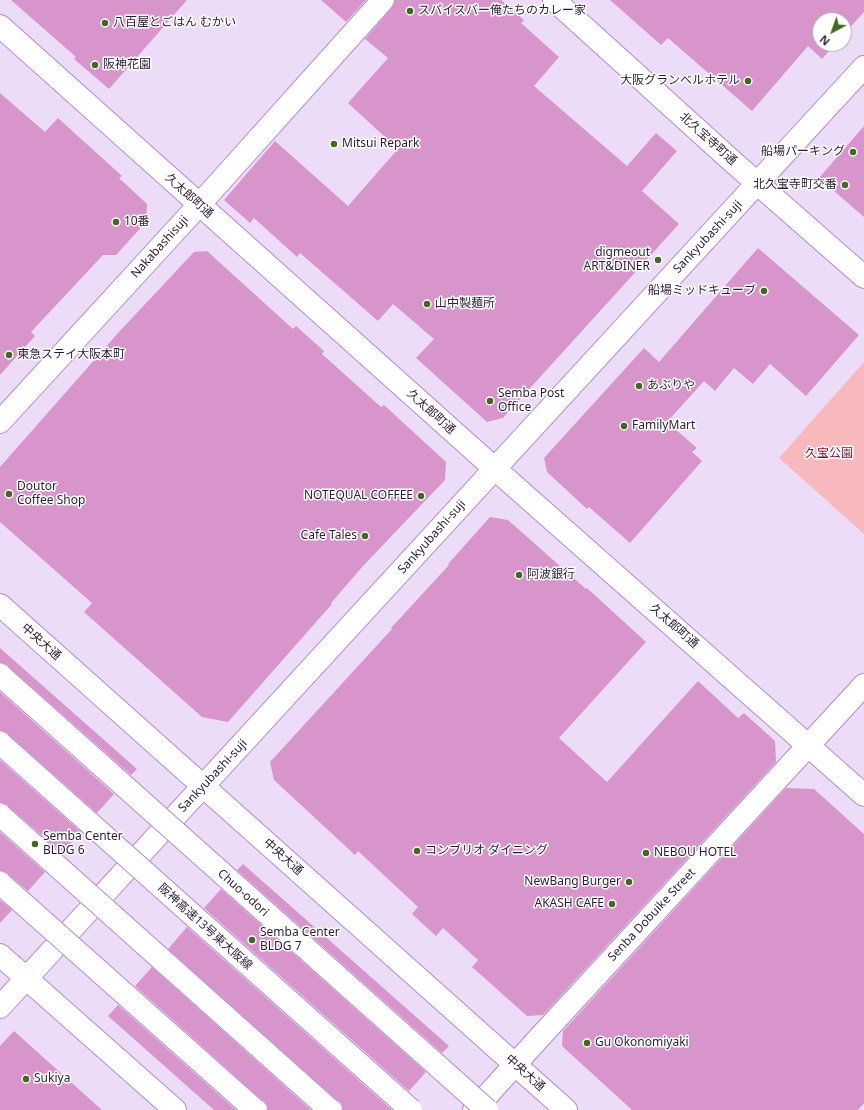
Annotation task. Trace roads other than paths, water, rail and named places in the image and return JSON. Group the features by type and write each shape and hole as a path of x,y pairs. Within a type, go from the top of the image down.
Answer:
{"main road":[{"name":"Nakabashisuji","path":"0,422 384,0"},
{"name":"北久宝寺町通","path":"554,0 864,277"},
{"name":"久太郎町通","path":"0,26 494,468 864,795"},
{"name":"Sankyubashi-suji","path":"0,1007 864,67"},
{"name":"中央大通","path":"0,605 566,1110"},
{"name":"Chuo-odori","path":"0,675 487,1110"},
{"name":"Senba Dobuike Street","path":"474,1110 864,685"},
{"name":"阪神高速13号東大阪線","path":"0,743 411,1110"},
{"path":"0,815 330,1110"},
{"path":"0,883 255,1110"},
{"path":"0,955 175,1110"}],"place":[{"name":"スパイスバー俺たちのカレー家","path":"410,11"},
{"name":"八百屋とごはん むかい","path":"105,23"},
{"name":"阪神花園","path":"95,65"},
{"name":"大阪グランべルホテル","path":"748,81"},
{"name":"Mitsui Repark","path":"334,144"},
{"name":"船場パーキング","path":"853,152"},
{"name":"北久宝寺町交番","path":"845,185"},
{"name":"10番","path":"116,222"},
{"name":"digmeout ART&DINER","path":"658,260"},
{"name":"船場ミッドキューブ","path":"764,291"},
{"name":"山中製麺所","path":"427,304"},
{"name":"東急ステイ大阪本町","path":"9,355"},
{"name":"あぶりや","path":"639,386"},
{"name":"Semba Post Office","path":"490,401"},
{"name":"FamilyMart","path":"624,426"},
{"name":"Doutor Coffee Shop","path":"9,494"},
{"name":"NOTEQUAL COFFEE","path":"421,496"},
{"name":"Cafe Tales","path":"365,536"},
{"name":"阿波銀行","path":"519,575"},
{"name":"Semba Center BLDG 6","path":"35,844"},
{"name":"コンブリオ ダイニング","path":"417,851"},
{"name":"NEBOU HOTEL","path":"646,853"},
{"name":"NewBang Burger","path":"629,882"},
{"name":"AKASH CAFE","path":"612,904"},
{"name":"Semba Center BLDG 7","path":"252,940"},
{"name":"Gu Okonomiyaki","path":"587,1043"},
{"name":"Sukiya","path":"26,1079"}],"park label":[{"name":"久宝公園","path":"829,454"}]}
